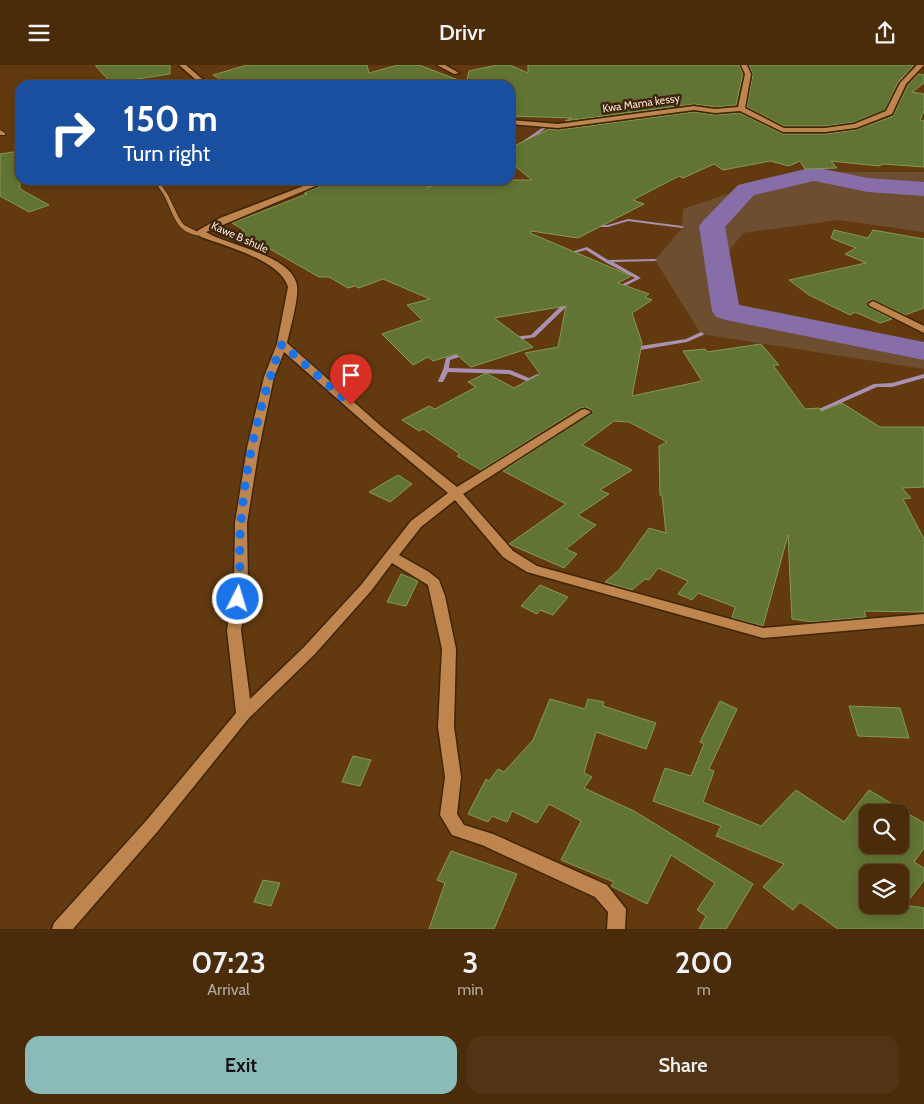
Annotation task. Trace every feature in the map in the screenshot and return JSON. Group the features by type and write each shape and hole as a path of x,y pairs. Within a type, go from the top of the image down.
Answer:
{"street":[{"path":"182,65 200,80"},
{"path":"440,65 456,73"},
{"path":"744,65 748,74 741,109 780,129 825,130 856,126 889,112 904,83 921,65"},
{"name":"Kwa Mama kessy","path":"515,123 546,127 684,108 714,111 741,109"},
{"name":"Kawe B shule","path":"244,714 234,630 240,584 241,523 253,448 270,377 282,344 293,287 290,277 280,268 252,253 204,235 201,231 204,228 313,185"},
{"path":"874,304 905,322 924,330"},
{"path":"282,344 378,429 456,493 488,533 508,553 532,569 763,633 924,619"},
{"path":"61,929 152,826 244,714 309,651 391,557 416,524 456,493 585,413"},
{"path":"391,557 434,583 438,596 449,649 446,727 453,777 448,815 458,830 487,839 601,891 617,909 616,929"}],"lane":[{"path":"0,131 3,134 0,135"},
{"path":"159,185 168,198 174,219 190,232 204,235"}],"shaded area":[{"path":"793,172 924,172 924,232 839,220 743,233 719,264 737,304 840,325 924,346 924,369 701,334 655,260 682,228 683,209"}],"building":[{"path":"95,65 170,65 170,74 131,80 108,80"},
{"path":"247,65 367,65 369,73 398,65 419,65 458,80 222,80 213,75"},
{"path":"497,65 510,65 528,73 528,65 739,65 743,74 736,105 715,107 694,104 565,121 572,118 515,116 515,80 467,80 469,71"},
{"path":"749,65 914,65 898,82 885,110 854,122 825,126 784,126 747,107 753,74"},
{"path":"918,74 924,75 924,83 912,92 924,94 924,110 920,120 924,121 924,167 883,164 879,166 831,161 837,168 805,169 800,161 789,166 770,161 723,170 714,164 683,178 679,176 633,200 644,204 578,238 531,231 530,233 631,276 618,283 649,294 645,297 652,300 632,313 642,343 632,396 702,381 683,351 705,349 707,352 761,344 779,365 773,365 805,409 819,408 821,411 842,403 880,427 924,427 924,487 902,488 911,498 903,499 924,539 924,612 864,611 866,617 813,622 792,619 788,535 763,626 732,618 735,607 698,593 692,600 678,594 688,581 658,568 649,580 645,579 632,590 605,582 619,570 649,528 666,533 662,496 660,495 659,446 667,442 629,422 614,421 582,445 632,470 600,490 609,494 578,515 596,525 566,549 577,554 564,568 509,544 566,504 503,471 593,411 586,407 580,408 481,470 457,456 460,454 423,429 419,431 402,420 429,406 435,409 476,387 468,382 486,373 514,388 540,374 525,353 558,347 566,306 494,318 533,347 471,367 456,354 433,361 428,357 413,365 382,334 422,320 407,305 430,299 383,279 359,288 355,286 348,288 329,277 319,277 240,232 244,230 232,223 307,194 304,193 323,185 430,185 427,188 433,185 515,185 515,180 532,180 516,167 515,146 549,129 558,130 694,112 715,115 740,113 783,134 825,134 856,130 893,116 908,85"},
{"path":"15,152 15,185 20,185 20,189 49,205 29,212 0,196 0,154"},
{"path":"834,230 868,238 873,230 924,239 924,308 905,315 872,299 866,304 892,319 880,323 855,312 850,315 809,295 789,280 866,263 845,254 856,248 831,238"},
{"path":"398,475 412,484 390,502 369,492"},
{"path":"401,574 418,581 406,606 387,602"},
{"path":"540,585 568,597 553,615 540,610 537,614 521,606"},
{"path":"550,699 585,709 588,699 604,702 603,706 656,723 646,749 596,732 584,773 592,777 584,788 634,811 753,884 726,929 699,929 706,916 697,910 715,883 671,855 647,904 611,886 614,882 561,860 581,821 549,804 537,823 512,811 507,822 492,816 488,822 468,814 486,779 489,781 498,769 504,772 533,740"},
{"path":"720,701 737,709 709,769 714,771 703,802 761,826 796,790 844,822 869,790 892,804 859,804 859,854 909,854 909,814 924,823 924,848 914,862 924,868 924,880 909,900 909,864 859,864 859,914 909,914 909,906 924,908 924,929 838,929 800,902 793,910 763,887 784,864 716,836 721,826 653,801 665,768 691,776 704,744 700,742"},
{"path":"849,706 900,708 909,738 858,736"},
{"path":"353,756 371,760 360,786 342,782"},
{"path":"451,851 517,874 494,929 429,929 445,883 437,880"},
{"path":"263,880 280,883 271,906 254,902"}],"waterway":[{"path":"894,85 918,66"},
{"path":"745,108 750,99 754,98"},
{"path":"515,149 546,127"},
{"path":"924,189 868,185 814,174 746,190 712,226 726,311 924,351"},
{"path":"595,226 608,226 628,220 682,227"},
{"path":"567,254 587,248 607,261"},
{"path":"607,261 655,260"},
{"path":"607,261 639,278 619,288"},
{"path":"512,339 533,336 564,306 571,304"},
{"path":"634,349 687,340 701,334"},
{"path":"446,370 448,359 466,353"},
{"path":"441,381 446,370"},
{"path":"446,370 510,372 529,380 537,376"},
{"path":"827,416 822,409 876,385 892,385 924,376"}],"route":[{"path":"238,599 241,523 253,448 270,377 282,344 351,405"}]}
